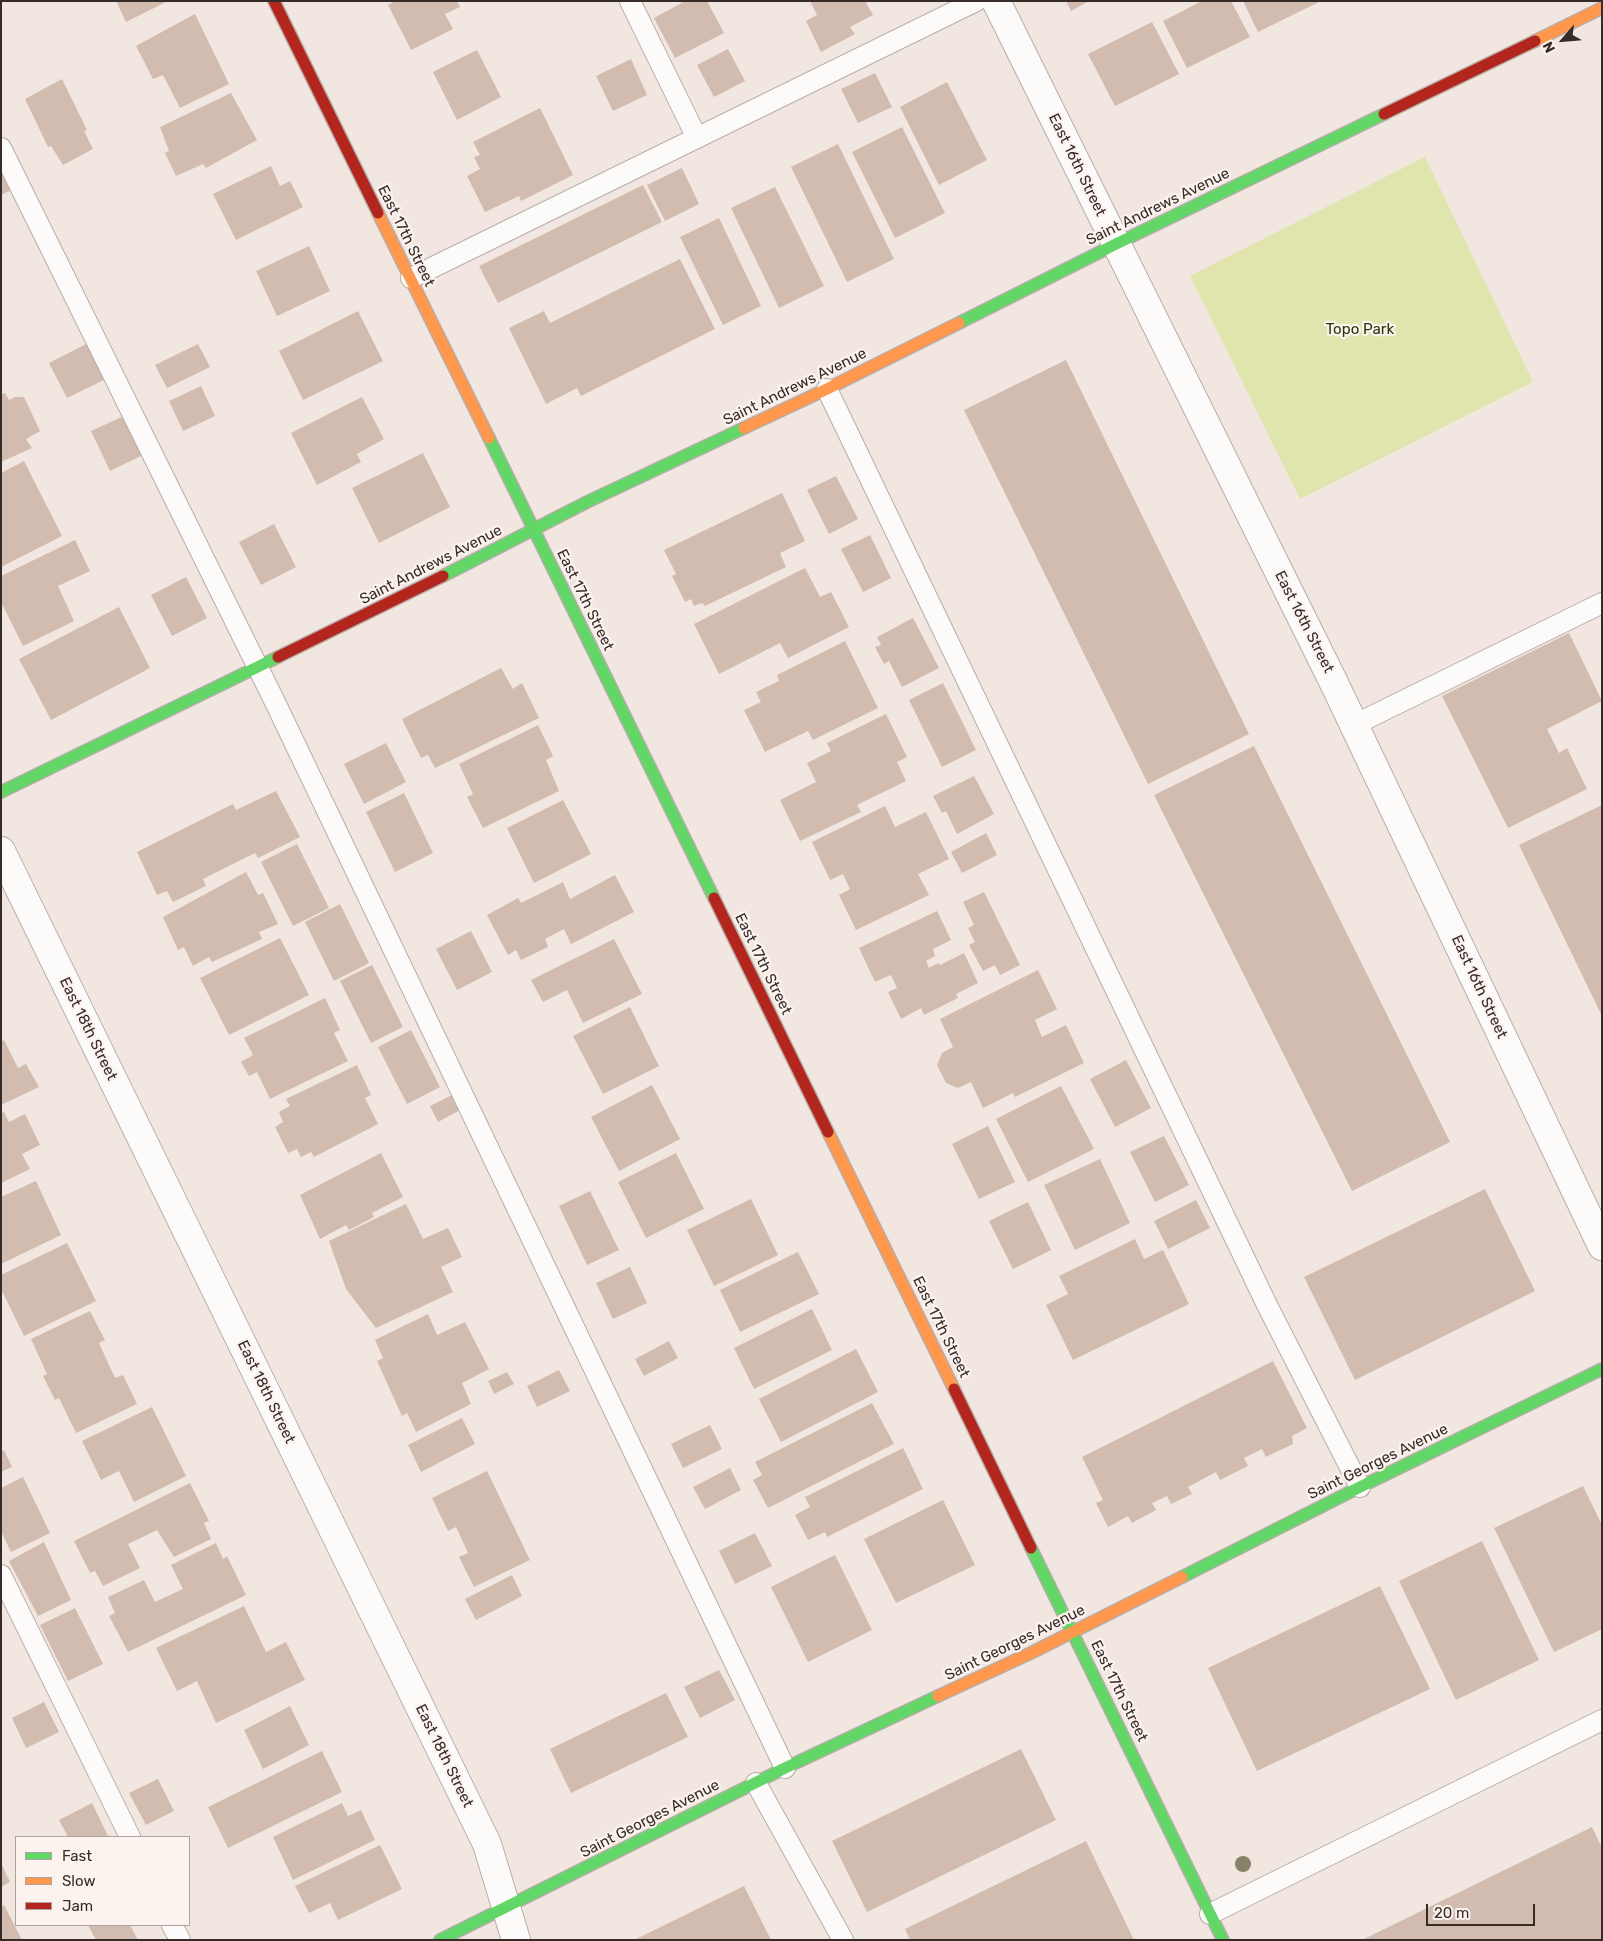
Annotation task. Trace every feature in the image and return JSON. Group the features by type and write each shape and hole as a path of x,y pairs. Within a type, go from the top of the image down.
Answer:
{"street":[{"name":"East 17th Street","path":"274,1 1223,1940"},
{"name":"East 16th Street","path":"996,1 1354,725 1602,1246"},
{"name":"Saint Andrews Avenue","path":"1,792 258,668 587,502 828,389 1116,244 1602,8"},
{"name":"East 18th Street","path":"1,851 487,1844 516,1940"},
{"name":"Saint Georges Avenue","path":"440,1940 785,1768 1073,1632 1360,1487 1602,1369"}],"lane":[{"path":"630,1 697,138"},
{"path":"411,278 976,1"},
{"path":"1,148 258,668 785,1768"},
{"path":"828,389 1264,1298 1360,1487"},
{"path":"1354,725 1602,603"},
{"path":"1,1575 130,1836"},
{"path":"1210,1914 1602,1720"},
{"path":"756,1783 843,1940"},
{"path":"173,1926 180,1940"}],"green space":[{"name":"Topo Park","path":"1425,157 1533,382 1300,499 1190,276"}],"building":[{"path":"116,1 168,1 126,22"},
{"path":"395,1 457,1 460,7 445,14 453,29 411,50 388,5"},
{"path":"685,1 707,1 724,33 675,58 654,18"},
{"path":"810,1 869,1 866,3 873,15 850,27 855,34 821,52 806,21 817,15"},
{"path":"1066,1 1089,1 1071,11"},
{"path":"1202,1 1231,1 1250,37 1187,68 1163,21"},
{"path":"1243,1 1321,1 1258,32"},
{"path":"195,14 229,84 180,108 163,75 153,79 136,46"},
{"path":"1152,22 1179,74 1115,106 1088,54"},
{"path":"728,49 745,81 714,97 697,65"},
{"path":"477,50 501,97 457,120 433,72"},
{"path":"631,59 647,95 613,111 596,76"},
{"path":"875,73 892,107 858,123 841,89"},
{"path":"62,79 87,130 84,131 93,149 63,165 51,146 48,147 25,99"},
{"path":"947,82 987,160 939,185 900,107"},
{"path":"231,93 257,140 206,168 203,164 176,176 165,153 169,151 160,127"},
{"path":"540,108 573,175 521,201 519,196 485,212 467,176 480,169 474,157 480,155 473,142"},
{"path":"902,127 945,213 895,238 852,152"},
{"path":"838,144 894,259 847,282 791,167"},
{"path":"1,161 14,189 1,195"},
{"path":"271,166 280,186 290,181 303,207 236,240 213,194"},
{"path":"682,168 699,204 665,221 647,185"},
{"path":"643,185 662,222 498,303 479,266"},
{"path":"775,187 824,286 779,308 731,208"},
{"path":"719,218 761,306 723,325 680,237"},
{"path":"309,246 330,291 277,316 256,271"},
{"path":"680,259 715,329 581,396 577,388 546,404 509,328 544,311 550,323"},
{"path":"358,311 383,361 303,400 279,351"},
{"path":"88,343 106,379 67,398 49,363"},
{"path":"198,344 210,367 167,388 155,365"},
{"path":"1066,360 1249,734 1148,784 964,410"},
{"path":"201,386 215,416 183,431 169,401"},
{"path":"5,393 9,400 15,397 24,397 40,431 26,439 32,448 1,462 1,394"},
{"path":"362,397 384,439 357,454 361,462 317,485 291,433"},
{"path":"126,415 145,454 110,471 91,431"},
{"path":"423,453 450,507 379,543 352,488"},
{"path":"24,461 62,536 1,567 1,473"},
{"path":"836,476 858,519 829,534 807,490"},
{"path":"782,493 805,541 780,553 786,567 705,606 702,603 694,606 691,599 685,602 672,576 676,574 664,550"},
{"path":"274,524 296,567 261,585 239,542"},
{"path":"870,535 891,578 863,592 841,549"},
{"path":"75,540 90,571 58,586 74,621 23,646 1,602 1,576"},
{"path":"805,568 820,597 831,592 849,627 788,658 780,643 719,674 694,624"},
{"path":"186,577 207,618 172,636 151,595"},
{"path":"119,607 150,668 51,720 19,659"},
{"path":"913,618 939,668 902,687 889,661 884,664 875,647 881,645 877,637"},
{"path":"1569,633 1602,701 1547,729 1559,753 1567,748 1587,789 1508,828 1442,696"},
{"path":"845,641 878,708 813,740 808,731 765,752 744,710 761,702 756,692 779,681 777,675"},
{"path":"501,668 513,689 522,683 539,718 435,768 428,755 421,758 402,719"},
{"path":"943,683 976,750 942,767 909,700"},
{"path":"886,714 907,757 897,762 906,781 857,805 861,812 800,841 780,800 816,782 807,763 831,751 827,743"},
{"path":"538,725 553,756 546,760 559,791 483,828 467,797 473,794 459,764"},
{"path":"386,743 406,782 364,804 344,764"},
{"path":"1254,746 1450,1142 1352,1191 1154,795"},
{"path":"974,776 994,814 957,834 946,811 942,813 933,796"},
{"path":"276,791 300,837 258,858 255,853 203,879 206,886 173,902 167,891 157,895 137,852 233,804 236,810"},
{"path":"404,793 433,853 395,872 366,812"},
{"path":"563,800 591,854 534,883 507,828"},
{"path":"1602,805 1602,1016 1519,845"},
{"path":"885,806 895,827 926,812 949,859 918,874 929,895 856,930 839,895 850,889 843,874 830,880 812,842"},
{"path":"986,833 997,855 962,873 951,852"},
{"path":"297,844 329,908 293,926 261,862"},
{"path":"246,872 258,895 263,893 278,924 259,932 262,939 212,962 209,957 193,966 184,947 178,950 163,917"},
{"path":"615,875 634,912 571,944 564,929 545,939 548,947 521,960 516,950 508,955 487,915 518,898 521,903 563,882 570,899"},
{"path":"984,892 1020,965 1000,975 995,965 983,971 969,945 975,942 968,928 974,925 963,902"},
{"path":"340,904 369,963 334,981 305,922"},
{"path":"937,911 951,940 933,949 935,956 926,961 929,968 938,963 940,965 964,953 978,983 956,994 958,998 924,1015 921,1008 901,1019 888,992 897,988 891,975 875,982 859,948"},
{"path":"471,931 492,972 457,990 436,949"},
{"path":"280,938 309,995 229,1035 200,978"},
{"path":"614,939 642,994 583,1023 567,990 543,1002 531,980"},
{"path":"372,965 403,1027 371,1043 340,981"},
{"path":"1038,970 1057,1009 1035,1020 1042,1037 1066,1025 1084,1063 1015,1097 1013,1093 983,1108 971,1082 958,1088 946,1083 937,1065 942,1053 953,1047 940,1019"},
{"path":"325,998 340,1030 334,1033 348,1061 270,1099 257,1072 249,1076 241,1062 253,1055 244,1038"},
{"path":"630,1007 659,1066 603,1094 573,1036"},
{"path":"411,1030 440,1087 407,1104 378,1047"},
{"path":"4,1040 18,1068 26,1064 39,1087 1,1105 1,1042"},
{"path":"1126,1060 1151,1108 1115,1127 1090,1079"},
{"path":"357,1065 371,1095 365,1098 378,1124 314,1157 311,1152 301,1157 297,1149 288,1153 275,1127 283,1122 279,1112 290,1106 286,1099"},
{"path":"652,1085 680,1139 619,1171 591,1117"},
{"path":"1061,1086 1094,1149 1028,1182 996,1119"},
{"path":"456,1093 464,1108 438,1122 430,1106"},
{"path":"4,1112 9,1122 25,1114 40,1145 22,1154 30,1169 1,1183 1,1113"},
{"path":"988,1126 1015,1182 979,1199 952,1144"},
{"path":"1164,1136 1189,1185 1155,1202 1130,1152"},
{"path":"381,1153 403,1197 372,1213 374,1217 349,1230 346,1225 320,1239 300,1195"},
{"path":"676,1153 704,1209 646,1238 618,1182"},
{"path":"1100,1159 1130,1223 1075,1250 1044,1185"},
{"path":"36,1181 61,1235 1,1264 1,1197"},
{"path":"1485,1189 1535,1291 1355,1380 1304,1277"},
{"path":"590,1191 619,1250 587,1265 559,1206"},
{"path":"751,1199 778,1255 714,1286 687,1230"},
{"path":"1196,1200 1210,1228 1168,1249 1154,1221"},
{"path":"1028,1202 1051,1250 1013,1269 989,1221"},
{"path":"406,1204 423,1239 448,1228 462,1257 441,1267 453,1292 376,1328 346,1289 329,1241"},
{"path":"1135,1239 1144,1259 1163,1250 1189,1304 1073,1360 1046,1305 1068,1294 1059,1276"},
{"path":"67,1243 96,1301 24,1336 1,1289 1,1275"},
{"path":"798,1252 819,1294 740,1332 720,1290"},
{"path":"630,1267 647,1303 613,1319 596,1283"},
{"path":"812,1309 832,1350 754,1389 734,1348"},
{"path":"90,1311 105,1340 99,1343 115,1378 123,1375 137,1404 76,1433 59,1398 55,1400 43,1376 47,1374 31,1339"},
{"path":"428,1314 437,1335 465,1322 489,1369 462,1383 471,1404 416,1432 407,1413 402,1416 377,1361 383,1358 375,1340"},
{"path":"669,1341 678,1358 644,1376 635,1359"},
{"path":"856,1349 878,1392 781,1442 759,1399"},
{"path":"1273,1361 1307,1428 1292,1436 1293,1444 1266,1457 1262,1449 1244,1458 1248,1466 1220,1480 1216,1472 1188,1487 1192,1494 1171,1504 1167,1496 1152,1503 1156,1510 1132,1523 1128,1516 1108,1527 1096,1503 1103,1500 1082,1457"},
{"path":"559,1370 570,1391 537,1407 527,1386"},
{"path":"507,1372 514,1384 494,1394 488,1381"},
{"path":"872,1403 894,1444 768,1508 753,1480 762,1475 755,1462"},
{"path":"152,1407 186,1476 134,1502 119,1471 101,1480 82,1441"},
{"path":"462,1418 475,1444 421,1472 408,1445"},
{"path":"710,1425 722,1449 683,1468 671,1444"},
{"path":"903,1448 923,1489 827,1537 825,1532 808,1540 795,1515 810,1507 805,1497"},
{"path":"4,1450 12,1467 1,1472 1,1452"},
{"path":"730,1468 741,1490 705,1509 693,1487"},
{"path":"487,1471 530,1560 474,1587 459,1557 468,1553 456,1527 448,1531 432,1498"},
{"path":"23,1477 50,1533 11,1552 1,1531 1,1488"},
{"path":"190,1483 209,1521 204,1523 211,1539 174,1557 157,1530 128,1544 140,1568 103,1586 95,1571 90,1573 74,1541"},
{"path":"1583,1486 1602,1525 1602,1629 1554,1652 1494,1528"},
{"path":"943,1500 975,1565 896,1603 864,1539"},
{"path":"755,1533 772,1566 735,1584 719,1551"},
{"path":"1482,1541 1539,1660 1456,1700 1399,1581"},
{"path":"44,1542 71,1600 38,1616 9,1561"},
{"path":"216,1543 223,1559 227,1556 246,1595 128,1652 109,1616 115,1613 108,1597 144,1580 155,1602 183,1589 171,1565"},
{"path":"835,1555 872,1630 808,1662 771,1587"},
{"path":"512,1575 522,1596 476,1620 465,1599"},
{"path":"1380,1586 1430,1689 1257,1771 1208,1668"},
{"path":"244,1606 266,1652 286,1642 305,1680 216,1723 197,1681 177,1691 156,1648"},
{"path":"75,1608 103,1664 68,1681 40,1625"},
{"path":"719,1670 735,1700 700,1718 684,1687"},
{"path":"666,1693 688,1737 571,1793 550,1749"},
{"path":"44,1702 59,1732 26,1748 12,1718"},
{"path":"290,1706 309,1745 263,1769 244,1730"},
{"path":"1021,1749 1056,1820 867,1912 832,1841"},
{"path":"322,1751 342,1792 228,1848 208,1807"},
{"path":"158,1779 174,1811 146,1825 129,1793"},
{"path":"92,1803 108,1836 67,1836 59,1820"},
{"path":"342,1803 348,1816 361,1810 375,1840 293,1880 273,1837"},
{"path":"1592,1827 1602,1848 1602,1940 1362,1940"},
{"path":"1086,1841 1134,1940 910,1940 905,1929"},
{"path":"380,1845 402,1889 338,1920 330,1903 309,1913 295,1886"},
{"path":"1,1863 10,1882 1,1887"},
{"path":"744,1886 771,1940 634,1940"},
{"path":"4,1905 22,1940 1,1940 1,1907"},
{"path":"89,1926 131,1926 138,1940 96,1940"}],"traffic: fast":[{"path":"959,323 1116,244 1384,114"},
{"path":"443,576 587,502 744,428"},
{"path":"489,438 714,898"},
{"path":"1,792 278,657"},
{"path":"1182,1577 1360,1487 1602,1369"},
{"path":"1031,1548 1223,1940"},
{"path":"440,1940 785,1768 938,1696"}],"traffic: slow":[{"path":"1535,41 1602,8"},
{"path":"378,213 489,438"},
{"path":"744,428 959,323"},
{"path":"828,1132 954,1389"},
{"path":"938,1696 1031,1653 1182,1577"}],"traffic: jam":[{"path":"274,1 378,213"},
{"path":"1384,114 1535,41"},
{"path":"278,657 443,576"},
{"path":"714,898 828,1132"},
{"path":"954,1389 1031,1548"}]}
